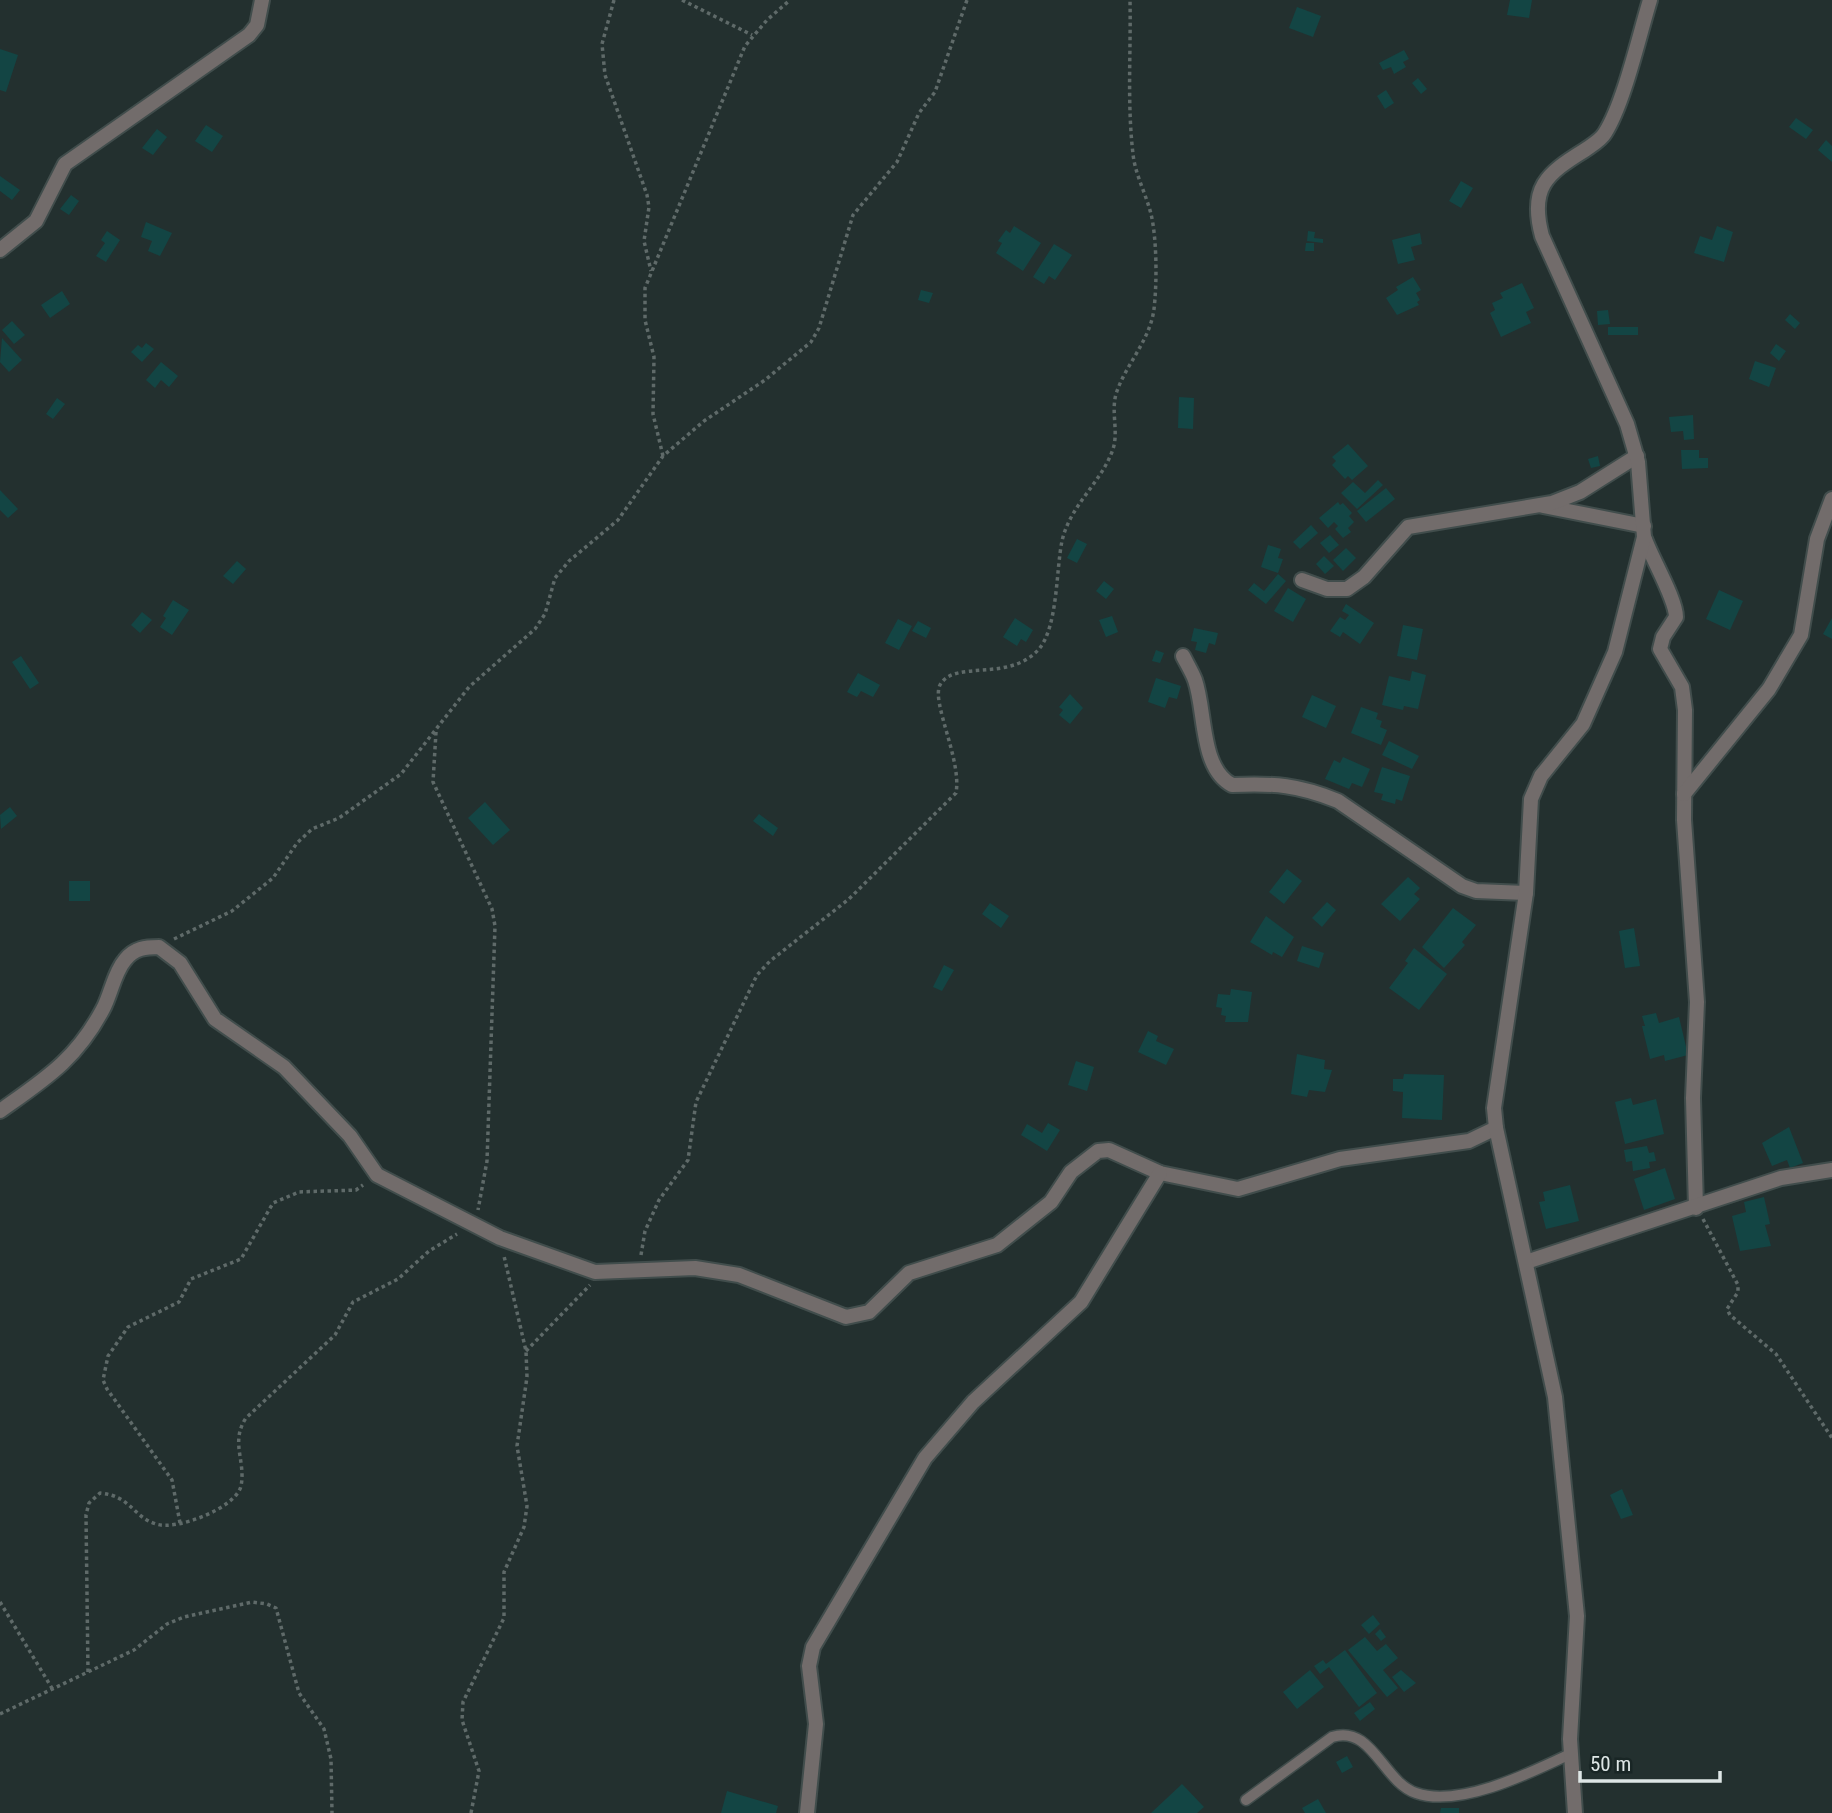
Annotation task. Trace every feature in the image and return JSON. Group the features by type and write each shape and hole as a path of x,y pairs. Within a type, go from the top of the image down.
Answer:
{"street":[{"path":"0,250 36,221 65,164 249,35 257,25 262,0"},
{"path":"1650,0 1604,136 1556,167 1545,180 1537,199 1542,236 1626,424 1637,456 1644,532 1676,612 1660,649 1678,680 1684,697 1684,794 1696,969 1697,1043 1693,1098 1696,1208"},
{"path":"1302,580 1327,589 1347,589 1364,578 1408,527 1538,505 1580,492 1637,456"},
{"path":"1684,794 1769,688 1801,635 1817,538 1832,499"},
{"path":"1538,505 1644,532"},
{"path":"1575,1813 1570,1754 1577,1616 1567,1505 1555,1398 1496,1128 1496,1085 1526,893 1531,799 1541,776 1583,724 1615,652 1644,532"},
{"path":"1183,656 1195,680 1212,758 1224,781 1233,785 1284,784 1320,794 1338,801 1462,886 1476,891 1526,893"},
{"path":"0,1111 59,1070 72,1056 103,1010 125,960 142,947 159,947 180,963 215,1019 284,1067 350,1136 377,1175 500,1238 601,1274 695,1268 738,1275 846,1317 858,1317 869,1312 909,1273 997,1245 1051,1202 1071,1172 1098,1151 1110,1150 1160,1173 1221,1187 1251,1187 1340,1159 1456,1144 1496,1128"},
{"path":"1526,1262 1782,1178 1832,1170"},
{"path":"807,1813 816,1724 809,1666 813,1647 925,1458 973,1402 1081,1302 1160,1173"}],"lane":[{"path":"1246,1800 1332,1737 1342,1734 1363,1740 1401,1786 1413,1792 1438,1797 1511,1783 1570,1754"}],"path":[{"path":"614,0 602,44 605,75 647,195 649,207 644,241 651,273"},
{"path":"682,0 752,35"},
{"path":"663,456 653,414 654,357 645,320 645,288 752,35 790,0"},
{"path":"159,947 232,911 274,878 297,843 312,829 339,818 401,774 469,687 536,629 544,614 555,578 569,561 618,520 663,456 704,421 765,380 811,342 819,328 853,215 897,162 919,113 935,92 967,0"},
{"path":"639,1271 645,1231 666,1186 688,1160 696,1102 757,975 770,961 849,899 956,793 957,763 938,700 938,688 944,678 954,673 1008,669 1023,664 1040,648 1048,634 1065,530 1114,448 1113,404 1149,330 1154,309 1154,232 1133,156 1130,0"},
{"path":"88,1672 89,1503 100,1493 116,1495 154,1524 180,1523 220,1509 238,1494 242,1483 237,1440 239,1429 246,1418 335,1335 353,1302 398,1279 443,1241 475,1226 487,1161 495,926 492,909 433,782 436,732"},
{"path":"180,1523 172,1480 107,1389 103,1371 108,1356 135,1322 179,1302 191,1279 241,1259 273,1203 299,1192 356,1190 377,1175"},
{"path":"1696,1208 1736,1277 1738,1292 1727,1309 1730,1315 1776,1354 1832,1438"},
{"path":"471,1813 479,1771 462,1720 463,1702 504,1618 504,1572 524,1527 527,1506 517,1446 527,1377 526,1351 500,1238"},
{"path":"526,1351 601,1274"},
{"path":"0,1602 53,1691"},
{"path":"0,1714 134,1650 167,1624 184,1617 251,1602 267,1604 276,1608 299,1693 324,1729 331,1759 331,1813"}],"building":[{"path":"1510,0 1532,0 1529,18 1507,15"},
{"path":"1297,7 1321,16 1313,37 1289,28"},
{"path":"0,49 18,55 6,92 0,90"},
{"path":"1404,50 1409,59 1403,62 1406,67 1394,74 1391,67 1383,70 1379,63"},
{"path":"1418,78 1427,89 1421,94 1412,83"},
{"path":"1386,90 1394,103 1385,109 1377,96"},
{"path":"1796,118 1813,130 1806,139 1789,127"},
{"path":"206,125 223,136 212,152 195,141"},
{"path":"157,129 167,137 153,155 142,148"},
{"path":"1826,140 1832,146 1832,162 1818,150"},
{"path":"0,176 20,190 12,200 0,191"},
{"path":"1461,181 1473,188 1461,208 1449,201"},
{"path":"71,195 79,201 69,215 60,209"},
{"path":"146,222 172,233 160,256 148,251 152,241 141,237"},
{"path":"1014,226 1041,243 1023,271 996,253 1002,243 998,241 1006,230 1010,233"},
{"path":"1717,226 1733,232 1724,262 1694,253 1700,236 1712,240"},
{"path":"107,231 120,240 106,262 96,256 105,243 101,240"},
{"path":"1308,231 1315,232 1314,238 1323,239 1323,243 1307,241"},
{"path":"1420,233 1422,244 1411,247 1415,260 1398,264 1392,240"},
{"path":"1306,243 1314,243 1314,251 1305,251"},
{"path":"1054,244 1072,255 1055,280 1049,276 1044,284 1033,277"},
{"path":"1413,277 1421,290 1416,293 1420,300 1417,302 1419,305 1397,315 1386,298 1398,290 1396,287"},
{"path":"1522,283 1534,308 1526,312 1531,323 1501,337 1490,313 1495,310 1492,303 1503,298 1500,293"},
{"path":"921,290 933,293 929,303 918,300"},
{"path":"62,291 70,304 50,318 41,305"},
{"path":"1608,310 1610,324 1598,325 1597,311"},
{"path":"1790,314 1800,323 1795,329 1785,320"},
{"path":"12,321 25,335 14,344 2,330"},
{"path":"1608,327 1638,327 1638,335 1608,335"},
{"path":"2,338 22,360 9,372 0,362"},
{"path":"146,343 154,349 142,362 131,352 138,345 142,348"},
{"path":"1776,344 1786,351 1779,361 1770,353"},
{"path":"1755,361 1776,368 1769,387 1749,379"},
{"path":"161,362 178,376 169,387 161,380 155,388 146,380"},
{"path":"1179,397 1194,398 1193,429 1178,428"},
{"path":"57,398 65,404 53,419 46,414"},
{"path":"1693,415 1694,439 1684,440 1683,431 1671,432 1669,417"},
{"path":"1348,444 1368,466 1352,480 1348,476 1345,479 1332,465 1336,461 1332,457"},
{"path":"1681,450 1699,450 1699,458 1708,458 1708,468 1682,469"},
{"path":"1598,456 1600,466 1591,468 1588,459"},
{"path":"1378,480 1383,485 1357,509 1341,493 1353,482 1365,493"},
{"path":"1386,488 1395,499 1366,522 1357,511"},
{"path":"0,490 18,509 8,518 0,510"},
{"path":"1338,502 1340,505 1343,503 1352,513 1349,516 1354,522 1348,528 1351,532 1343,538 1335,529 1338,526 1334,522 1328,528 1319,518"},
{"path":"1311,525 1318,533 1300,549 1293,542"},
{"path":"1330,535 1339,545 1329,553 1320,543"},
{"path":"1077,539 1087,544 1077,563 1067,558"},
{"path":"1268,545 1281,549 1278,558 1283,559 1278,573 1261,567"},
{"path":"1346,548 1356,558 1343,571 1333,560"},
{"path":"1324,556 1334,566 1325,574 1316,564"},
{"path":"237,561 246,569 233,584 223,576"},
{"path":"1278,574 1286,581 1266,604 1248,590 1254,583 1264,591"},
{"path":"1104,581 1114,589 1106,599 1096,591"},
{"path":"1288,588 1306,599 1293,622 1274,611"},
{"path":"1719,590 1743,601 1730,630 1706,619"},
{"path":"173,600 189,610 172,635 160,627"},
{"path":"1346,604 1374,623 1360,644 1343,632 1340,637 1330,631 1340,617 1345,620 1349,615 1342,611"},
{"path":"142,612 152,620 140,633 131,625"},
{"path":"1112,616 1118,632 1106,637 1099,620"},
{"path":"1015,618 1033,630 1026,642 1021,639 1017,646 1003,637"},
{"path":"1832,618 1832,639 1823,634"},
{"path":"898,619 912,626 899,650 885,643"},
{"path":"918,621 931,628 926,638 912,631"},
{"path":"1403,625 1423,629 1417,660 1397,656"},
{"path":"1194,628 1218,633 1215,645 1209,643 1206,653 1195,650 1197,642 1191,641"},
{"path":"1156,650 1164,653 1160,663 1152,661"},
{"path":"21,656 39,683 30,689 12,662"},
{"path":"1412,671 1426,675 1418,709 1404,706 1403,710 1382,705 1389,676 1410,681"},
{"path":"858,673 880,685 873,697 861,691 857,697 847,692"},
{"path":"1156,678 1181,686 1177,699 1169,697 1165,708 1148,702"},
{"path":"1070,694 1083,708 1070,724 1059,715 1063,710 1059,707"},
{"path":"1312,695 1336,706 1326,728 1302,717"},
{"path":"1361,707 1378,713 1376,719 1382,721 1380,727 1387,730 1381,745 1351,733"},
{"path":"1389,741 1419,756 1412,769 1382,755"},
{"path":"1343,757 1370,769 1362,787 1352,783 1349,789 1325,779 1334,760 1340,763"},
{"path":"1382,767 1410,776 1402,801 1396,799 1395,804 1381,800 1383,794 1374,792"},
{"path":"485,802 510,830 493,845 468,818"},
{"path":"10,807 17,816 1,829 0,815"},
{"path":"759,814 778,828 773,836 753,821"},
{"path":"1287,869 1302,881 1284,904 1269,892"},
{"path":"1408,877 1420,888 1414,894 1420,899 1400,921 1381,904"},
{"path":"69,881 90,881 90,901 69,901"},
{"path":"1327,902 1336,910 1322,927 1312,918"},
{"path":"990,903 1009,916 1001,928 982,914"},
{"path":"1453,908 1476,925 1462,942 1465,945 1444,968 1422,947"},
{"path":"1266,916 1294,937 1282,957 1273,952 1272,955 1250,942"},
{"path":"1634,928 1640,966 1625,968 1619,931"},
{"path":"1302,946 1324,953 1319,968 1297,961"},
{"path":"1414,948 1447,974 1419,1010 1389,988 1408,963 1405,961"},
{"path":"944,965 954,970 942,991 933,987"},
{"path":"1231,989 1252,992 1248,1022 1225,1022 1226,1016 1221,1015 1222,1008 1216,1007 1218,994 1230,995"},
{"path":"1656,1013 1659,1023 1679,1017 1688,1055 1665,1061 1664,1055 1650,1059 1642,1016"},
{"path":"1148,1031 1158,1036 1156,1041 1174,1049 1166,1065 1138,1052"},
{"path":"1297,1054 1325,1060 1324,1069 1332,1070 1325,1092 1309,1090 1307,1097 1291,1094"},
{"path":"1076,1061 1094,1067 1087,1091 1068,1085"},
{"path":"1404,1074 1444,1075 1442,1120 1402,1118 1403,1092 1393,1091 1393,1079 1403,1079"},
{"path":"1631,1098 1633,1105 1656,1099 1664,1134 1625,1144 1615,1102"},
{"path":"1048,1123 1060,1130 1047,1151 1021,1135 1027,1124 1042,1133"},
{"path":"1789,1127 1803,1163 1790,1168 1787,1160 1772,1166 1762,1143"},
{"path":"1647,1146 1649,1153 1654,1152 1656,1161 1649,1162 1650,1168 1633,1171 1632,1161 1626,1162 1624,1150"},
{"path":"1665,1168 1675,1199 1644,1210 1634,1179"},
{"path":"1570,1185 1579,1221 1546,1229 1539,1202 1545,1201 1543,1192"},
{"path":"1764,1197 1770,1224 1765,1225 1771,1246 1740,1251 1732,1216 1746,1212 1744,1202"},
{"path":"1622,1489 1633,1515 1621,1519 1610,1495"},
{"path":"1373,1615 1380,1624 1369,1634 1361,1625"},
{"path":"1380,1629 1386,1637 1381,1641 1375,1634"},
{"path":"1365,1637 1377,1651 1386,1644 1398,1658 1383,1670 1398,1688 1387,1697 1348,1650"},
{"path":"1345,1650 1377,1693 1359,1707 1329,1667 1320,1674 1314,1666 1323,1660 1326,1664"},
{"path":"1310,1670 1324,1687 1297,1709 1283,1692"},
{"path":"1401,1670 1416,1683 1404,1692 1392,1677"},
{"path":"1370,1702 1375,1709 1360,1721 1354,1713"},
{"path":"1347,1756 1353,1767 1342,1773 1336,1762"},
{"path":"1182,1784 1204,1807 1197,1813 1151,1813"},
{"path":"727,1791 778,1806 776,1813 721,1813"},
{"path":"1318,1799 1326,1813 1305,1813 1302,1808"},
{"path":"1441,1808 1459,1808 1459,1813 1440,1813"}]}
